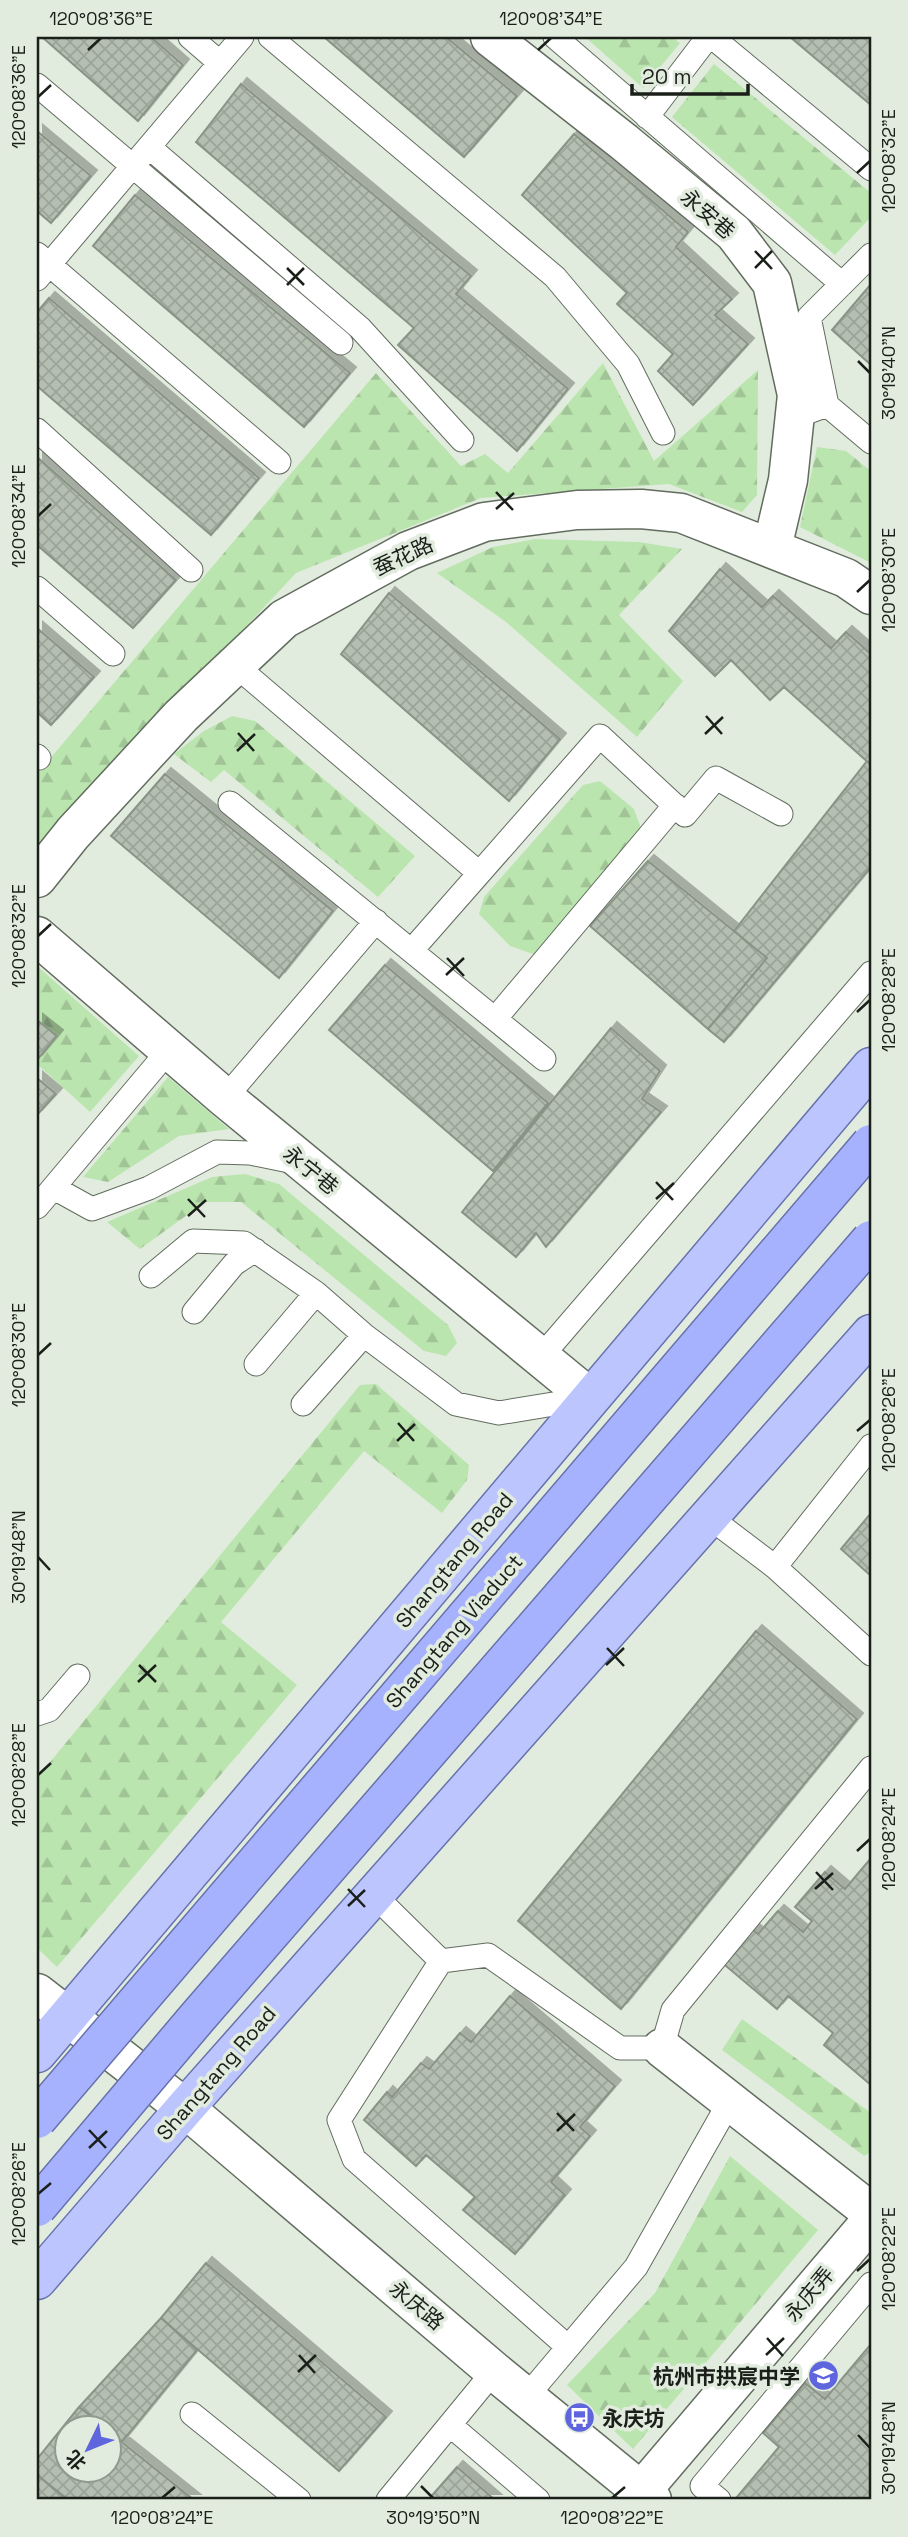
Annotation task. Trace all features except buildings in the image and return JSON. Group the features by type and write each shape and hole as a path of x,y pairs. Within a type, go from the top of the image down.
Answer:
{"highway":[{"name":"Shangtang Viaduct","path":"37,2119 871,1144"},
{"path":"37,2207 214,1998 871,1240"}],"main road":[{"name":"Shangtang Road","path":"37,2053 871,1067"},
{"name":"Shangtang Road","path":"37,2280 185,2108 871,1334"}],"street":[{"name":"永安巷","path":"490,37 734,233 772,283 797,395 811,411 788,480 772,548"},
{"name":"蚕花路","path":"37,878 73,833 181,716 284,620 408,551 484,522 577,510 641,509 681,513 846,578 871,595"},
{"name":"永宁巷","path":"37,936 225,1098 590,1398"},
{"path":"37,1993 67,2018"},
{"name":"永庆路","path":"67,2018 185,2108 644,2496"},
{"path":"662,2048 871,2212"},
{"name":"永庆弄","path":"644,2496 871,2221"}],"lane":[{"path":"190,37 220,63"},
{"path":"242,37 132,167 41,266 279,462"},
{"path":"270,37 555,276 628,364 663,433"},
{"path":"555,37 842,284"},
{"path":"647,117 710,37 871,169"},
{"path":"37,85 341,343"},
{"path":"149,147 360,328 461,440"},
{"path":"871,255 809,317 811,411 871,442"},
{"path":"37,430 191,570"},
{"path":"37,588 113,654"},
{"path":"235,665 479,873"},
{"path":"412,950 600,736 685,815 716,778 781,814"},
{"path":"230,803 544,1059"},
{"path":"495,1019 674,805"},
{"path":"225,1098 376,920"},
{"path":"540,1358 871,974"},
{"path":"37,1208 169,1050"},
{"path":"54,1188 92,1209 149,1188 217,1152 250,1153 304,1164"},
{"path":"151,1276 193,1241 244,1242 316,1293 364,1335 456,1404 499,1413 590,1398"},
{"path":"194,1312 233,1264 255,1250"},
{"path":"256,1364 316,1293"},
{"path":"303,1404 364,1335"},
{"path":"775,1567 871,1446"},
{"path":"709,1517 775,1567 871,1654"},
{"path":"37,1714 49,1710 78,1676"},
{"path":"568,2347 354,2159 339,2120 442,1961 488,1955 620,2048 662,2048 673,2010 871,1768"},
{"path":"374,1895 442,1961"},
{"path":"527,2396 636,2267 730,2101"},
{"path":"719,2500 702,2486 871,2284"},
{"path":"387,2500 495,2371"},
{"path":"192,2414 299,2500"},
{"path":"450,2425 538,2500"}],"green space":[{"path":"585,37 672,37 680,43 643,88"},
{"path":"714,64 871,193 871,217 835,255 672,117"},
{"path":"603,363 654,461 758,370 757,495 742,512 669,484 481,498 296,573 37,851 37,774 376,373 461,466 485,454 508,473"},
{"path":"817,447 846,451 871,471 871,563 800,527"},
{"path":"535,539 639,542 682,549 619,615 683,681 637,737 506,622 437,573 493,547"},
{"path":"232,716 255,721 415,856 378,897 224,770 211,782 174,754 204,731"},
{"path":"600,781 634,809 642,831 536,955 510,946 479,914 484,897 583,785"},
{"path":"37,966 139,1056 90,1112 37,1064"},
{"path":"168,1077 229,1129 179,1136 108,1182 83,1177"},
{"path":"245,1174 279,1184 448,1325 457,1343 446,1356 424,1351 241,1202 205,1202 140,1249 107,1222 212,1177"},
{"path":"376,1384 469,1465 467,1480 442,1513 364,1451 221,1622 297,1685 57,1967 37,1948 37,1778 360,1385"},
{"path":"742,2019 871,2113 871,2152 864,2156 722,2050"},
{"path":"730,2156 818,2230 633,2449 567,2385 655,2293"}],"place":[{"name":"杭州市拱宸中学","path":"823,2376"},
{"name":"永庆坊","path":"579,2418"}]}
